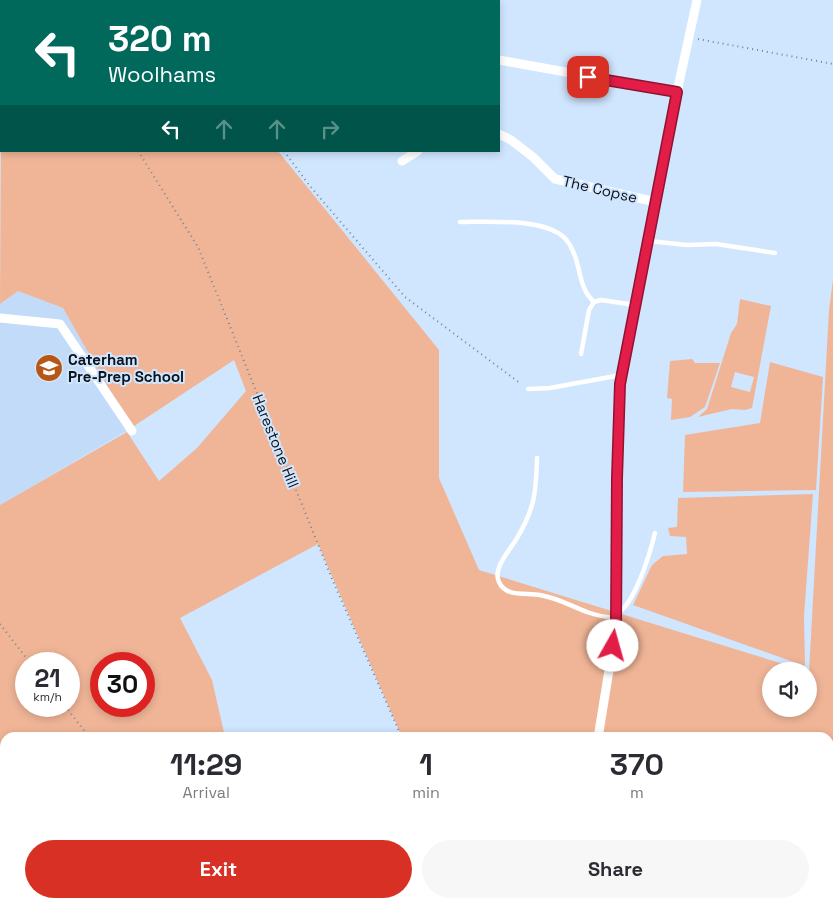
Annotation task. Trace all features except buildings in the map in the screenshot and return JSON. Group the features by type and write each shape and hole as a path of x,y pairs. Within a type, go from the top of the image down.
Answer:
{"street":[{"path":"599,732 616,627 620,384 677,92 697,0"},
{"path":"500,60 677,92"},
{"name":"The Copse","path":"500,134 512,140 555,179 656,202"},
{"path":"402,161 416,152"},
{"path":"0,318 60,324 132,431"}],"lane":[{"path":"460,222 530,223 556,232 568,241 576,258 586,295 594,302"},
{"path":"649,241 687,245 716,244 775,252"},
{"path":"581,354 589,310 594,302 601,300 636,305"},
{"path":"528,389 550,388 622,375"},
{"path":"536,458 536,491 532,507 523,528 500,566 497,577 499,584 511,593 538,594 556,598 590,613 616,617 622,612 629,601 647,565 655,533"}],"path":[{"path":"689,38 833,64"},
{"name":"Harestone Hill","path":"139,152 198,247 332,579 399,732"},
{"path":"285,152 309,185 404,298 528,389"},
{"path":"0,624 22,652"},
{"path":"74,717 85,732"}],"shaded area":[{"path":"1,152 279,152 439,350 439,478 479,570 777,662 762,662 762,717 817,717 817,662 810,662 829,310 833,280 833,732 400,732 318,544 180,618 212,680 224,732 0,732 0,505 127,432 159,481 197,448 246,391 234,360 131,428 63,308 18,291 0,304"},
{"name":"Caterham Pre-Prep School","path":"18,291 63,308 131,428 0,505 0,304"},
{"path":"740,299 771,306 752,408 745,410 732,409 698,417 707,409 731,333 737,324","holes":["735,372 754,377 750,392 731,387"]},
{"path":"692,359 695,363 720,363 705,407 690,417 671,420 672,399 667,398 670,361"},
{"path":"770,362 823,377 816,490 683,492 685,435 760,423"},
{"path":"813,494 804,616 805,662 794,662 633,605 652,565 663,556 687,554 686,537 670,536 668,528 677,527 678,498"}],"place":[{"name":"Caterham Pre-Prep School","path":"49,368"}],"route":[{"path":"588,77 677,92 620,384 616,627 613,646"}]}
